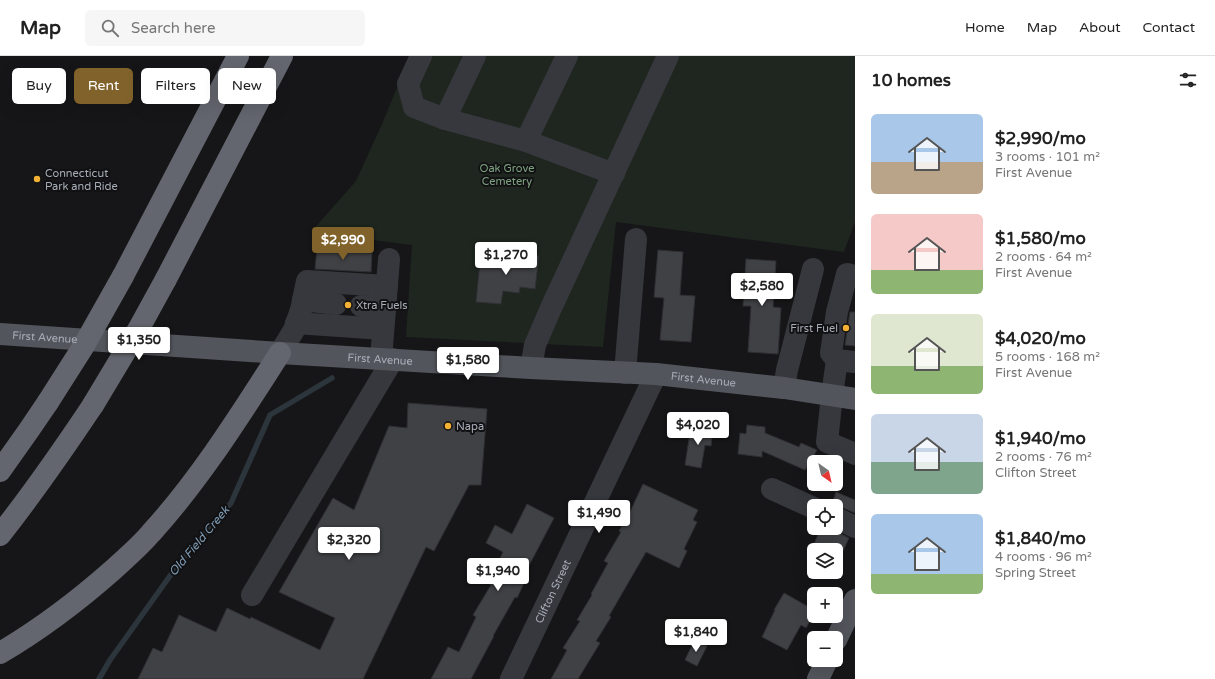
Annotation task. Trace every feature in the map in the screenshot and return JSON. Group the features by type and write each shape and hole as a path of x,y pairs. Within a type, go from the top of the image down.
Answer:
{"highway":[{"path":"0,471 48,402 83,347 123,276 238,56"},
{"path":"0,535 66,446 131,342 166,279 282,56"},
{"path":"0,653 41,627 73,603 112,571 150,534 212,457 280,353"}],"main road":[{"name":"First Avenue","path":"0,334 280,353 656,374 784,388 855,399"},
{"path":"840,631 855,600"},
{"path":"818,679 823,667"}],"street":[{"path":"421,56 408,84 414,107 445,119 526,141 614,174"},
{"path":"445,119 475,56"},
{"path":"526,141 567,56"},
{"path":"531,368 535,346 550,308 668,56"},
{"path":"625,373 636,239"},
{"path":"252,595 387,359 384,319 389,259"},
{"path":"784,388 812,269"},
{"path":"855,276 847,274 837,312 831,353 846,361 832,395 827,442 855,454"},
{"path":"280,353 294,330 307,281 387,286"},
{"path":"303,300 336,304"},
{"path":"361,306 384,319"},
{"path":"296,323 384,319"},
{"name":"Clifton Street","path":"511,679 656,374"},
{"path":"772,489 807,505"},
{"path":"843,521 855,527"}],"green space":[{"name":"Oak Grove Cemetery","path":"410,56 855,56 855,222 844,252 616,222 603,347 406,337 412,245 311,232 356,181 382,124"}],"building":[{"path":"317,249 372,253 371,272 315,269"},
{"path":"658,250 683,252 680,295 695,296 691,342 660,340 664,298 654,297"},
{"path":"497,251 539,256 535,289 520,287 519,293 503,291 501,304 476,302 480,261 496,263"},
{"path":"746,259 776,261 773,307 781,308 778,354 748,352 751,306 743,306"},
{"path":"850,312 855,312 855,346 845,345"},
{"path":"408,403 487,409 481,485 469,485 434,551 426,547 363,679 138,679 153,648 162,652 179,615 216,632 227,608 250,619 251,617 320,650 335,618 279,592 333,498 354,510 389,426 407,428"},
{"path":"747,425 765,427 765,433 799,447 801,443 817,450 814,455 807,455 807,467 805,470 762,451 762,457 738,454 740,433 746,434"},
{"path":"691,426 713,429 711,446 705,445 701,468 685,465"},
{"path":"643,484 698,510 693,520 697,522 684,549 687,551 679,568 646,552 609,616 611,617 596,641 600,643 578,679 551,679 567,650 563,648 580,621 577,620 592,595 591,594 608,563 604,561 621,532 619,531"},
{"path":"836,492 855,500 855,513 843,508 843,499 834,499"},
{"path":"527,504 554,518 523,577 526,579 517,598 515,597 471,679 431,679 448,647 459,652 476,617 473,615 491,585 488,583 503,552 486,543 495,525 512,534"},
{"path":"818,535 843,535 849,538 843,551 843,543 814,543"},
{"path":"784,593 807,606 807,623 809,623 806,628 801,625 787,650 762,637 774,610"},
{"path":"694,641 707,646 697,666 685,660"}],"waterway":[{"name":"Old Field Creek","path":"99,679 110,660 177,566 231,503 270,415 332,378"}],"place":[{"name":"Connecticut Park and Ride","path":"37,179"},
{"name":"Xtra Fuels","path":"348,305"},
{"name":"First Fuel","path":"846,328"},
{"name":"Napa","path":"448,426"}]}
